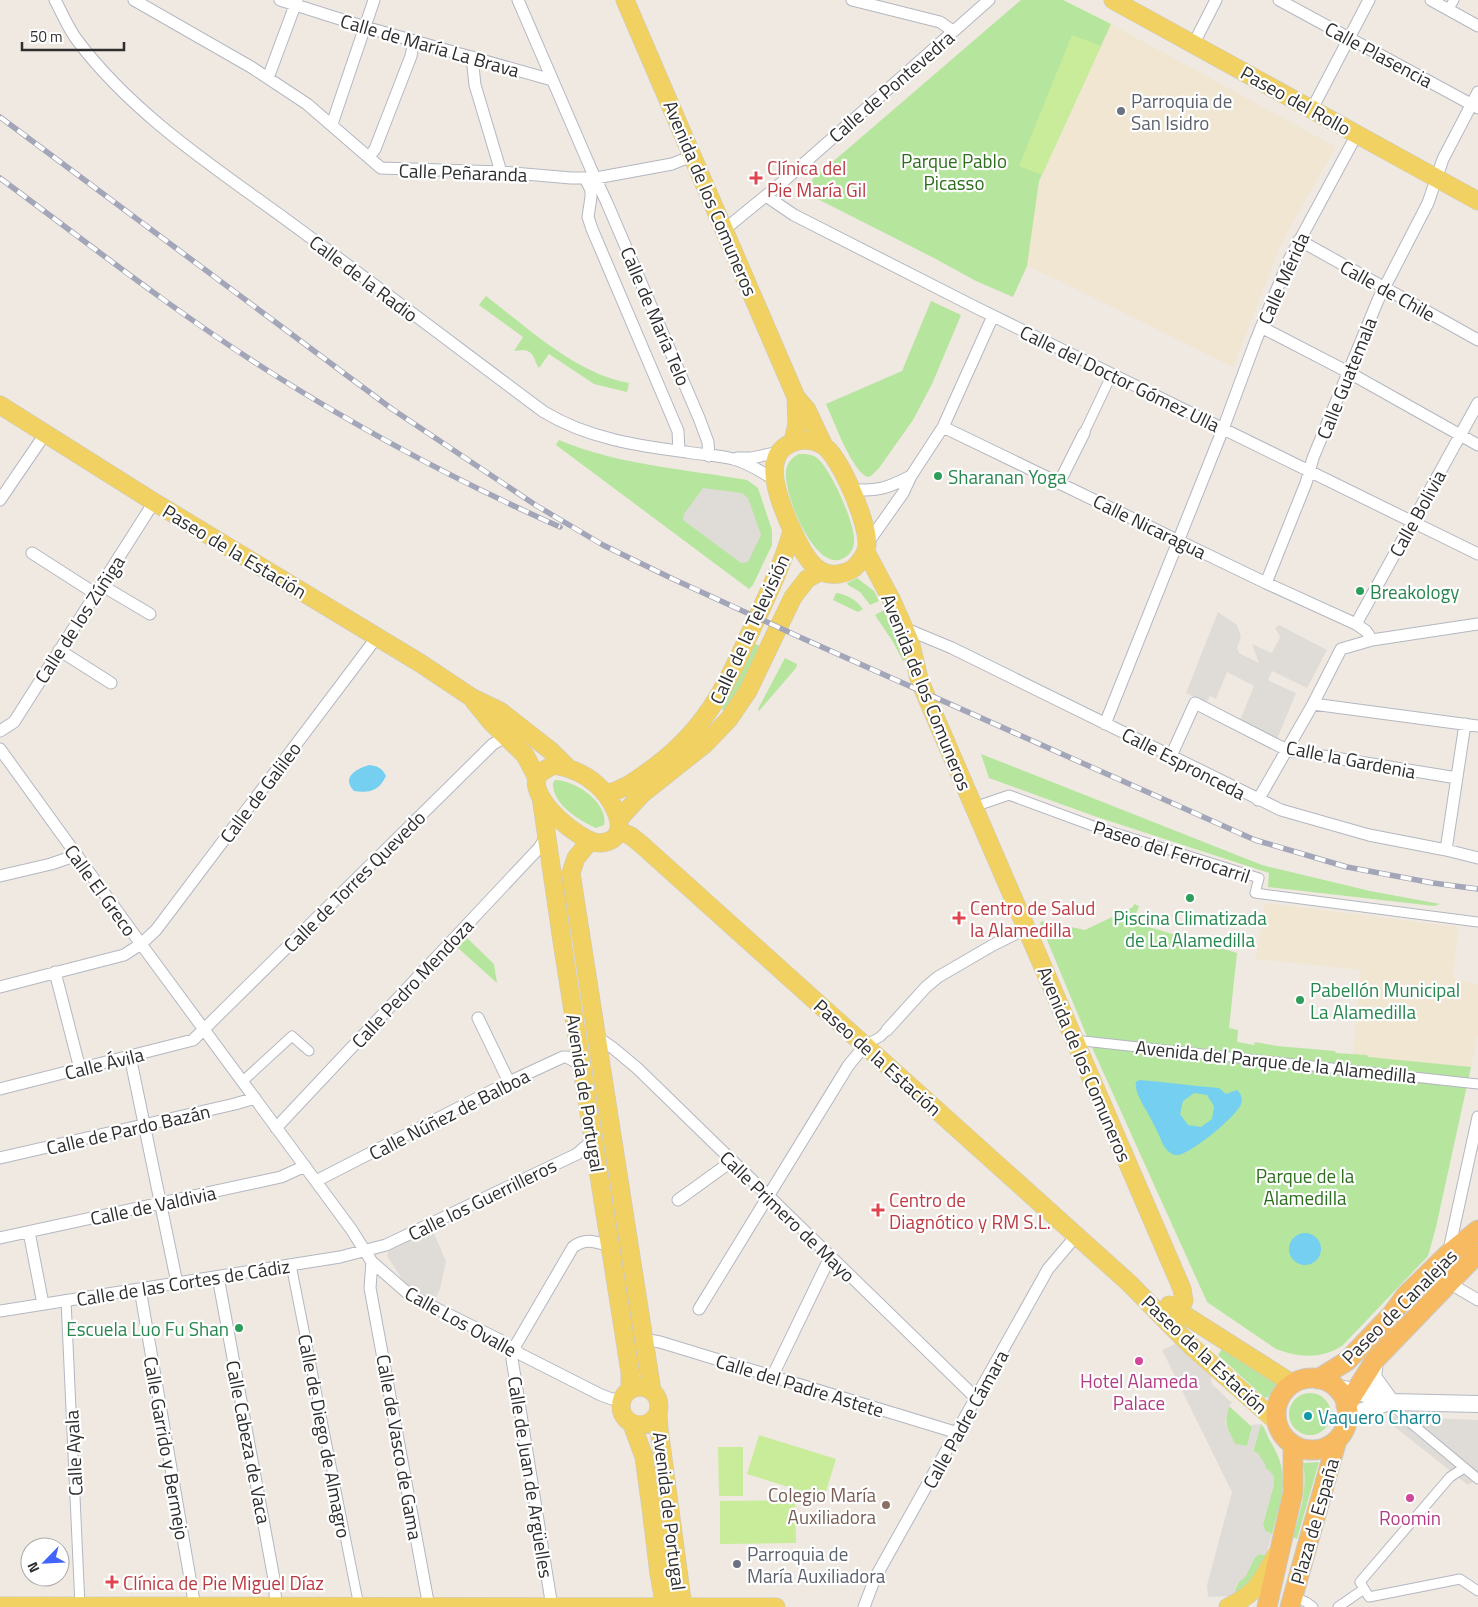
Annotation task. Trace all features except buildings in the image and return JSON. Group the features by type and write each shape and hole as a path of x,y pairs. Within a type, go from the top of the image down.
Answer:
{"highway":[{"name":"Paseo de Canalejas","path":"1318,1379 1347,1361 1392,1314 1406,1295 1447,1255 1464,1244 1478,1230"},
{"name":"Paseo de Canalejas","path":"1350,1404 1376,1360 1444,1288 1464,1244"},
{"path":"1292,1444 1282,1435 1276,1421 1276,1407 1282,1394 1293,1384 1305,1379 1318,1379 1336,1388 1350,1404"},
{"name":"Plaza de España","path":"1287,1603 1337,1440 1342,1433 1350,1404"},
{"name":"Plaza de España","path":"1267,1607 1293,1492 1292,1444 1303,1449 1315,1450 1327,1447 1337,1440"}],"main road":[{"name":"Avenida de los Comuneros","path":"625,0 796,397 807,410 824,446 842,470 862,516 866,548 904,628 911,645 920,679 1182,1289 1184,1302 1179,1310"},
{"name":"Paseo del Rollo","path":"1113,0 1478,201"},
{"name":"Avenida de los Comuneros","path":"774,479 774,465 786,447 797,424 796,397"},
{"name":"Paseo de la Estación","path":"0,405 154,502 420,663 471,697 509,717 551,751 567,767 596,784 606,794"},
{"path":"786,447 811,440 824,446"},
{"path":"774,479 792,531 804,552 821,571 838,574 850,571 860,562 866,548"},
{"name":"Calle de la Televisión","path":"606,794 633,783 659,764 687,738 713,708 731,676 782,564 792,531"},
{"name":"Calle de la Televisión","path":"590,841 606,843 616,837 619,825 642,794 705,744 729,719 748,691 794,597 807,579 821,571"},
{"name":"Paseo de la Estación","path":"471,697 492,722 525,755 537,778 537,788 541,797"},
{"path":"537,778 546,768 555,765 567,767"},
{"path":"606,794 619,825"},
{"path":"541,797 568,828 590,841"},
{"name":"Avenida de Portugal","path":"541,797 630,1372 626,1394"},
{"name":"Paseo de la Estación","path":"619,825 1134,1287 1192,1346 1276,1421"},
{"name":"Avenida de Portugal","path":"590,841 576,858 571,873 652,1391"},
{"name":"Paseo de la Estación","path":"1134,1287 1179,1310 1293,1384"},
{"path":"1159,1312 1179,1310"},
{"path":"1376,1360 1373,1377 1391,1402"},
{"path":"641,1387 652,1391 658,1400 658,1414 654,1420 640,1426 626,1420 622,1414 621,1406 626,1394 641,1387"},
{"path":"1350,1404 1391,1402"},
{"path":"1350,1404 1391,1402 1478,1404"},
{"name":"Avenida de Portugal","path":"658,1414 658,1429 683,1607"},
{"name":"Avenida de Portugal","path":"632,1424 644,1457 665,1607"},
{"path":"1228,1607 1246,1598 1261,1583 1279,1548"},
{"path":"0,1606 776,1607"}],"street":[{"name":"Calle de la Radio","path":"55,0 76,39 90,56 129,98 188,148 544,412 561,422 603,437 709,456 732,459 751,458 786,447"},
{"name":"Calle Peñaranda","path":"134,0 185,28 307,104 381,168 501,172 591,178 672,164 692,156"},
{"name":"Calle de María La Brava","path":"280,0 296,2 365,27 552,80"},
{"path":"332,124 374,0"},
{"path":"518,0 591,178 588,217 678,431 679,451"},
{"path":"852,0 940,22 953,31"},
{"name":"Calle de Pontevedra","path":"724,230 766,196 989,0"},
{"path":"1194,43 1216,0"},
{"name":"Calle Plasencia","path":"1280,0 1475,106"},
{"path":"1312,109 1369,0"},
{"path":"1431,0 1451,5 1478,26"},
{"path":"268,78 296,2"},
{"path":"369,157 375,149 411,56 414,40"},
{"path":"472,57 475,85 501,172"},
{"name":"Calle Guatemala","path":"1266,583 1348,372 1383,288 1428,203 1443,159 1475,106 1478,92"},
{"name":"Calle Mérida","path":"1105,724 1289,260 1357,134"},
{"name":"Calle de María Telo","path":"591,178 706,435 709,456"},
{"name":"Calle del Doctor Gómez Ulla","path":"766,196 794,215 993,316 1478,554"},
{"name":"Calle de Chile","path":"1299,240 1478,340"},
{"path":"866,548 903,493 943,427 993,316"},
{"path":"1261,327 1348,372 1478,445"},
{"path":"1059,483 1112,374"},
{"name":"Calle Bolivia","path":"1356,624 1478,403"},
{"name":"Calle Nicaragua","path":"943,427 1266,583 1356,624"},
{"path":"0,500 45,434"},
{"name":"Calle de la Radio","path":"732,459 774,479"},
{"path":"850,488 877,491 912,476"},
{"name":"Calle de los Zúñiga","path":"0,731 14,722 154,502"},
{"path":"32,553 98,589 150,614"},
{"path":"1356,624 1366,631 1372,640"},
{"path":"1258,800 1313,704 1341,649 1372,640 1478,624"},
{"name":"Calle Espronceda","path":"904,628 952,648 1281,810 1369,835 1478,858"},
{"name":"Calle de Galileo","path":"0,987 124,954 141,944 156,930 377,637"},
{"path":"60,650 111,682"},
{"name":"Calle la Gardenia","path":"1171,756 1195,703 1287,750 1457,778"},
{"path":"1313,704 1478,726"},
{"path":"1446,850 1465,724"},
{"name":"Calle de Torres Quevedo","path":"204,1029 493,744 507,736"},
{"name":"Calle El Greco","path":"0,749 204,1029"},
{"name":"Paseo del Ferrocarril","path":"974,807 1009,795 1093,826 1258,878 1255,893 1478,922"},
{"name":"Calle Pedro Mendoza","path":"276,1128 539,848 546,837"},
{"path":"0,876 51,864 77,854"},
{"path":"699,1309 848,1066 865,1045 880,1037 926,987 938,977 993,945 1027,928"},
{"path":"55,972 80,1069"},
{"path":"478,1018 509,1082"},
{"name":"Calle Ávila","path":"0,1089 193,1040 204,1029"},
{"name":"Calle Los Ovalle","path":"204,1029 316,1181 372,1262 392,1280 411,1296 601,1395 612,1399 626,1394"},
{"path":"242,1082 292,1036 309,1052"},
{"name":"Calle Primero de Mayo","path":"596,1036 637,1068 976,1399"},
{"name":"Avenida del Parque de la Alamedilla","path":"1074,1040 1478,1084"},
{"path":"130,1056 177,1283"},
{"name":"Calle Núñez de Balboa","path":"316,1181 509,1082 562,1057 568,1057 582,1066"},
{"name":"Calle de Pardo Bazán","path":"0,1158 255,1098"},
{"path":"1464,1244 1478,1117"},
{"name":"Calle los Guerrilleros","path":"365,1250 386,1245 577,1154 594,1140"},
{"path":"678,1200 732,1161"},
{"name":"Calle de Valdivia","path":"0,1238 282,1177 305,1166"},
{"path":"29,1232 43,1304"},
{"name":"Calle Padre Cámara","path":"864,1607 875,1578 958,1433 1048,1269 1076,1236"},
{"path":"514,1348 573,1247 580,1242 590,1240 610,1246"},
{"name":"Calle de las Cortes de Cádiz","path":"0,1311 340,1257 365,1250"},
{"path":"1447,1255 1444,1288 1478,1300"},
{"path":"772,1377 830,1258"},
{"name":"Calle de Vasco de Gama","path":"372,1262 370,1288 429,1607"},
{"name":"Calle de Diego de Almagro","path":"291,1265 359,1606"},
{"name":"Calle Cabeza de Vaca","path":"218,1277 274,1578 276,1606"},
{"path":"370,1288 380,1282 392,1280"},
{"name":"Calle Garrido y Bermejo","path":"140,1289 195,1607"},
{"name":"Calle Ayala","path":"66,1300 80,1606"},
{"name":"Calle del Padre Astete","path":"643,1339 660,1342 958,1433"},
{"name":"Calle de Juan de Argüelles","path":"514,1348 512,1368 552,1607"},
{"path":"1391,1402 1406,1418 1478,1479"},
{"path":"1464,1468 1450,1477 1360,1582 1369,1597 1460,1579 1478,1591"},
{"path":"1338,1607 1364,1589"},
{"path":"1287,1603 1306,1602 1313,1607"}],"shaded area":[{"path":"1111,24 1336,147 1279,249 1233,367 1027,266 1039,181"},
{"path":"703,488 742,493 748,498 761,535 748,562 741,563 683,520 684,514"},
{"path":"1218,612 1237,625 1241,637 1237,648 1239,653 1259,663 1252,644 1272,653 1280,637 1275,628 1279,625 1327,650 1307,688 1272,671 1268,680 1296,693 1277,739 1240,720 1254,686 1227,672 1216,699 1210,696 1206,703 1186,693"},
{"path":"1265,903 1458,927 1453,979 1478,984 1478,1033 1471,1067 1353,1054 1361,970 1256,959"},
{"path":"431,1227 446,1261 440,1289 433,1304 417,1296 406,1285 387,1256 389,1249"},
{"path":"1175,1344 1211,1376 1212,1384 1232,1403 1229,1406 1225,1423 1235,1444 1247,1446 1251,1425 1261,1424 1253,1451 1258,1453 1266,1466 1265,1468 1274,1477 1274,1484 1263,1524 1265,1531 1272,1534 1266,1555 1260,1554 1255,1557 1246,1576 1236,1585 1234,1596 1208,1597 1207,1585 1232,1492 1162,1350"},
{"path":"1388,1416 1478,1420 1478,1479 1468,1485 1391,1424"}],"green space":[{"name":"Parque Pablo Picasso","path":"1021,0 1063,0 1111,24 1039,181 1027,266 1013,297 976,281 800,190"},
{"path":"1072,35 1101,46 1042,175 1019,166"},
{"path":"486,296 553,348 572,360 609,378 629,383 627,392 594,384 549,354 539,368 532,354 522,350 514,351 523,337 479,305"},
{"path":"931,301 961,315 932,384 913,420 879,468 871,476 867,477 855,465 849,455 826,404 902,371"},
{"path":"559,440 628,461 747,480 758,488 772,530 772,545 753,585 749,589 556,445"},
{"path":"799,454 813,456 823,464 835,484 845,507 854,541 850,553 842,559 831,560 821,553 802,528 795,512 786,482 786,471 790,461"},
{"path":"857,578 874,591 879,601 870,605 860,592 848,585 847,583"},
{"path":"836,593 851,598 863,609 858,612 833,600"},
{"path":"884,610 906,659 903,661 875,615"},
{"path":"754,643 763,648 745,683 725,712 722,709"},
{"path":"785,658 797,664 796,668 759,711 758,709"},
{"path":"981,754 1262,865 1370,891 1440,904 1434,906 1268,887 1269,873 1094,816 989,778"},
{"path":"555,780 572,784 589,794 601,809 604,825 596,828 582,821 568,810 557,798 553,783"},
{"name":"Parque de la Alamedilla","path":"1134,904 1139,906 1134,919 1143,921 1142,925 1186,938 1184,947 1192,949 1195,940 1237,953 1229,1028 1238,1030 1237,1042 1254,1045 1255,1042 1277,1046 1335,1051 1336,1053 1367,1055 1368,1057 1471,1067 1428,1256 1342,1346 1334,1350 1310,1356 1276,1349 1207,1302 1086,1034 1040,923 1043,921 1085,930 1133,907"},
{"path":"466,937 494,964 497,983 457,947"},
{"path":"1222,1349 1276,1382 1268,1397 1265,1398 1218,1355"},
{"path":"1310,1393 1325,1399 1331,1414 1325,1429 1310,1435 1295,1429 1289,1414 1295,1399"},
{"path":"1229,1406 1252,1427 1247,1447 1235,1444 1230,1433 1226,1422"},
{"path":"1261,1424 1277,1453 1283,1476 1281,1498 1272,1534 1265,1531 1263,1524 1274,1484 1274,1477 1253,1452"},
{"path":"759,1435 836,1459 824,1498 747,1474"},
{"path":"718,1447 743,1447 743,1496 719,1496"},
{"path":"1319,1462 1297,1539 1293,1537 1304,1491 1303,1463"},
{"path":"795,1500 796,1543 720,1544 720,1501"},
{"path":"1260,1554 1266,1555 1261,1572 1234,1596 1244,1572"}],"water":[{"path":"369,765 381,769 386,776 380,785 373,790 365,792 354,791 349,782 352,774"},
{"path":"1139,1080 1219,1088 1226,1094 1237,1090 1240,1093 1242,1102 1238,1110 1211,1135 1190,1150 1175,1155 1163,1145 1138,1095 1136,1082","holes":["1194,1093 1207,1095 1214,1106 1212,1119 1201,1127 1188,1125 1180,1114 1183,1101"]},
{"path":"1305,1233 1317,1237 1321,1249 1317,1261 1305,1265 1293,1261 1289,1249 1293,1237"}],"railway":[{"path":"0,117 392,409 537,506 603,545 804,639 1255,840 1347,867 1433,883 1478,889"},
{"path":"0,178 169,303 273,374 414,456 486,493 560,527"}],"place":[{"name":"Parroquia de San Isidro","path":"1121,111"},
{"name":"Clínica del Pie María Gil","path":"756,178"},
{"name":"Sharanan Yoga","path":"938,476"},
{"name":"Breakology","path":"1360,591"},
{"name":"Piscina Climatizada de La Alamedilla","path":"1190,898"},
{"name":"Centro de Salud la Alamedilla","path":"959,918"},
{"name":"Pabellón Municipal La Alamedilla","path":"1300,1000"},
{"name":"Centro de Diagnótico y RM S.L.","path":"878,1210"},
{"name":"Escuela Luo Fu Shan","path":"239,1328"},
{"name":"Hotel Alameda Palace","path":"1139,1361"},
{"name":"Vaquero Charro","path":"1308,1416"},
{"name":"Roomin","path":"1410,1498"},
{"name":"Colegio María Auxiliadora","path":"886,1505"},
{"name":"Parroquia de María Auxiliadora","path":"737,1564"},
{"name":"Clínica de Pie Miguel Díaz","path":"112,1582"}]}
